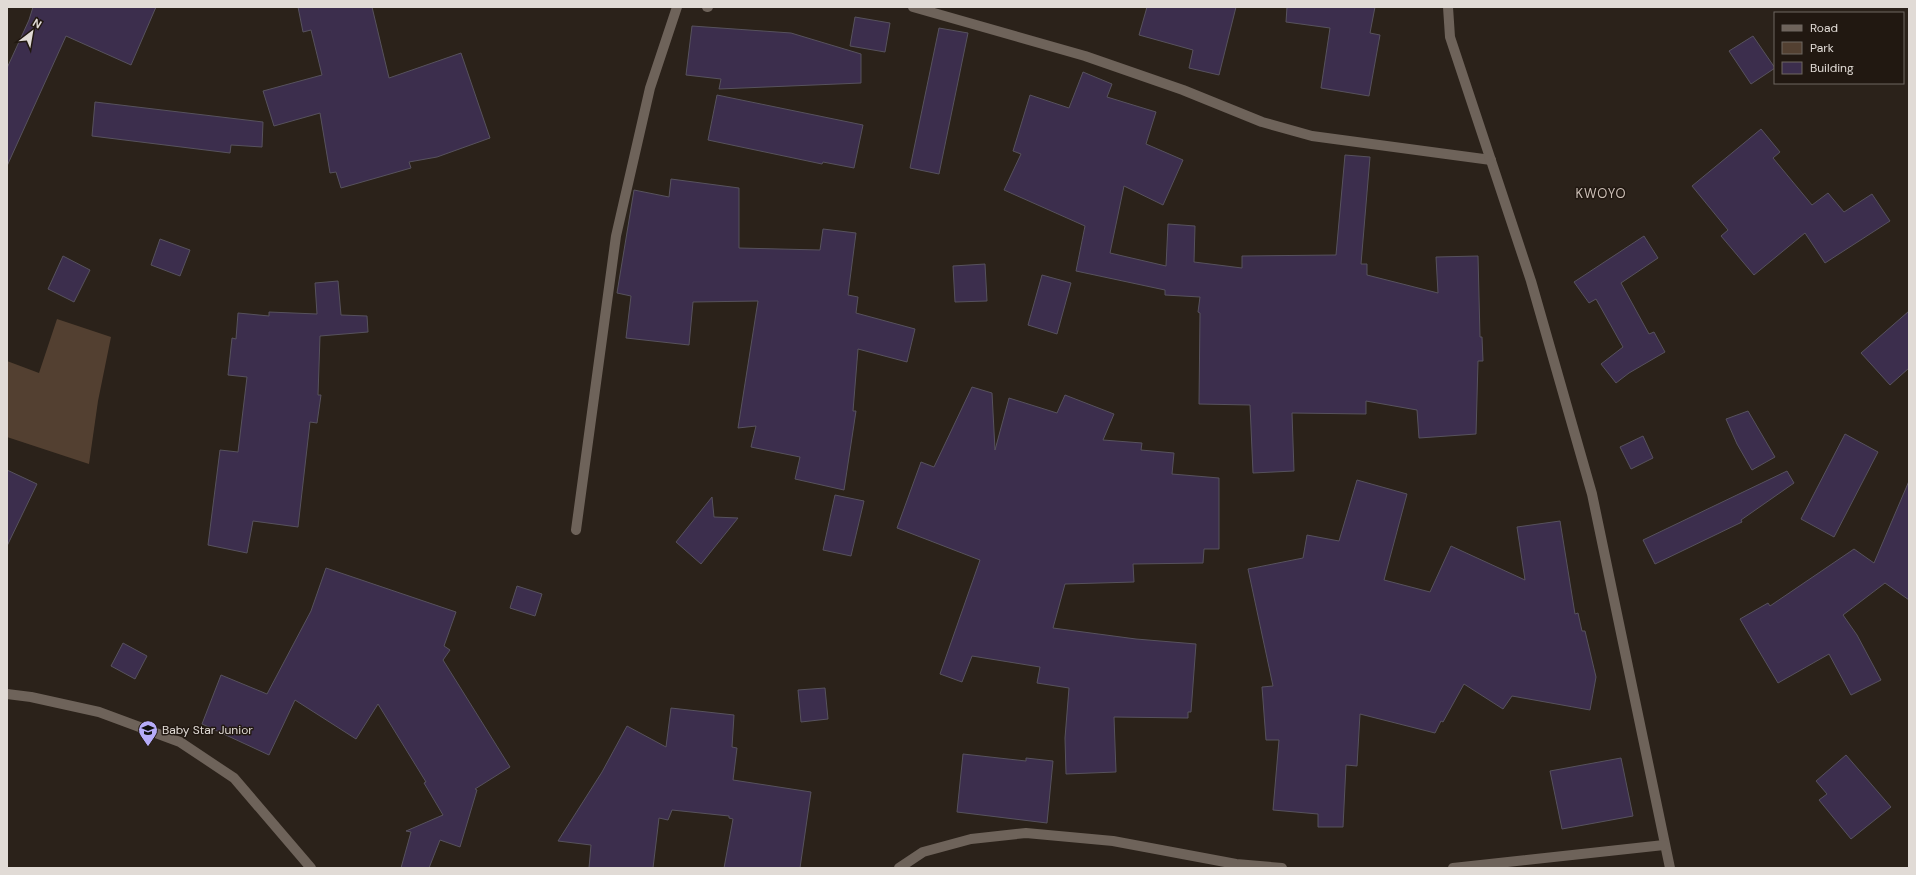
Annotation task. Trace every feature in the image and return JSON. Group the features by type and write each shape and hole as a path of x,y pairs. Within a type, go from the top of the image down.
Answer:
{"street":[{"path":"576,530 616,236 650,88 677,7"},
{"path":"913,7 1085,56 1183,90 1262,122 1312,136 1491,160"},
{"path":"1448,7 1450,37 1530,281 1592,494 1670,868"},
{"path":"7,694 31,697 99,712 180,742 234,778 310,868"},
{"path":"899,868 923,852 970,839 1026,833 1113,841 1236,864 1282,868"},
{"path":"1453,868 1664,845"}],"green space":[{"path":"57,319 111,337 98,401 89,464 7,437 7,361 39,373"}],"building":[{"path":"33,7 156,7 131,65 66,36 7,166 7,68 29,20"},
{"path":"298,7 372,7 389,78 461,53 490,138 437,157 409,162 411,168 341,188 336,172 330,173 320,113 274,126 263,91 322,75 311,30 303,32"},
{"path":"1147,7 1236,7 1219,75 1189,68 1193,50 1139,35"},
{"path":"1287,7 1375,7 1370,33 1380,35 1369,96 1321,88 1330,28 1286,22"},
{"path":"855,17 890,23 885,52 850,46"},
{"path":"692,26 791,33 861,54 861,83 719,89 721,79 686,75"},
{"path":"939,28 968,33 939,174 910,168"},
{"path":"1753,36 1774,69 1751,84 1729,51"},
{"path":"1083,72 1112,84 1107,97 1156,112 1146,144 1183,160 1163,205 1124,186 1110,253 1166,266 1168,224 1195,226 1194,262 1242,268 1242,256 1336,255 1345,155 1370,157 1361,264 1367,264 1367,275 1438,293 1436,257 1478,256 1480,337 1482,337 1483,361 1478,361 1476,434 1419,438 1417,410 1366,401 1366,414 1292,413 1294,471 1253,473 1250,405 1199,404 1200,313 1198,312 1200,297 1165,295 1165,290 1076,271 1085,226 1004,190 1021,154 1013,151 1030,95 1069,108"},
{"path":"717,95 863,125 854,168 823,162 822,164 708,140"},
{"path":"95,102 263,122 262,147 231,145 230,153 92,136"},
{"path":"1761,129 1780,152 1773,158 1812,205 1828,193 1844,212 1872,194 1890,221 1825,263 1805,233 1754,275 1721,236 1728,230 1692,186"},
{"path":"671,179 739,188 739,248 820,250 823,229 856,233 848,295 858,297 856,313 915,329 907,362 858,349 853,411 856,411 844,490 795,479 800,457 751,447 756,426 738,428 758,301 693,302 689,345 626,338 631,296 617,293 634,190 669,197"},
{"path":"1644,236 1658,258 1621,283 1649,334 1654,332 1665,352 1629,373 1616,383 1601,364 1623,347 1596,299 1589,303 1574,282"},
{"path":"160,239 190,250 180,276 151,265"},
{"path":"63,256 90,270 74,302 48,289"},
{"path":"985,264 987,301 955,302 953,266"},
{"path":"1042,275 1071,283 1057,334 1028,325"},
{"path":"338,281 341,315 367,316 368,332 320,336 318,395 321,395 317,423 310,422 298,527 253,521 247,553 208,545 220,450 238,452 247,377 228,375 232,338 236,339 238,313 269,316 269,312 317,314 315,283"},
{"path":"1909,311 1909,368 1890,385 1861,353"},
{"path":"972,387 992,393 995,450 1009,398 1057,413 1065,395 1114,414 1103,440 1142,443 1141,450 1174,453 1172,474 1219,478 1219,549 1204,549 1203,563 1133,564 1134,582 1065,584 1053,628 1136,639 1196,644 1191,712 1188,712 1188,718 1114,717 1116,772 1066,774 1065,738 1069,688 1037,683 1040,667 972,656 962,682 940,674 980,560 897,528 921,462 934,467"},
{"path":"1748,411 1775,457 1752,470 1737,444 1726,419"},
{"path":"1845,434 1878,452 1834,537 1801,519"},
{"path":"1643,436 1653,458 1631,469 1620,447"},
{"path":"7,470 37,484 7,546"},
{"path":"1787,471 1794,483 1741,520 1742,522 1655,564 1643,540"},
{"path":"1357,480 1407,494 1384,580 1430,592 1451,546 1525,580 1517,527 1560,521 1575,614 1578,613 1582,631 1585,631 1596,677 1590,710 1512,696 1503,709 1464,684 1443,722 1441,721 1435,733 1360,714 1357,766 1346,765 1343,827 1318,827 1318,814 1273,810 1279,740 1266,740 1262,687 1273,686 1248,569 1303,558 1307,535 1339,541"},
{"path":"1909,481 1909,600 1885,583 1843,615 1857,635 1881,680 1851,695 1829,654 1778,683 1740,619 1768,603 1770,606 1854,549 1874,563"},
{"path":"835,495 864,501 851,556 823,550"},
{"path":"712,497 714,517 738,518 701,564 676,542"},
{"path":"326,568 456,612 444,646 450,650 443,660 510,767 475,789 477,790 460,847 440,840 429,868 401,868 411,832 406,831 443,815 424,783 426,782 378,704 356,739 295,700 269,755 202,724 221,675 267,694 311,611"},
{"path":"517,586 542,594 535,616 510,608"},
{"path":"123,643 147,656 135,679 111,666"},
{"path":"825,688 828,719 801,722 798,690"},
{"path":"671,708 734,715 732,747 737,748 733,780 811,792 800,868 724,868 733,819 729,818 729,816 672,810 668,820 659,818 653,868 589,868 591,845 558,841 602,772 627,726 666,747"},
{"path":"963,754 1026,761 1026,758 1053,761 1047,823 957,812"},
{"path":"1846,755 1891,807 1851,839 1819,800 1827,794 1816,781"},
{"path":"1621,758 1633,816 1562,829 1550,771"}],"place":[{"name":"Baby Star Junior","path":"148,747"}],"district":[{"name":"KWOYO","path":"1601,193"}]}
